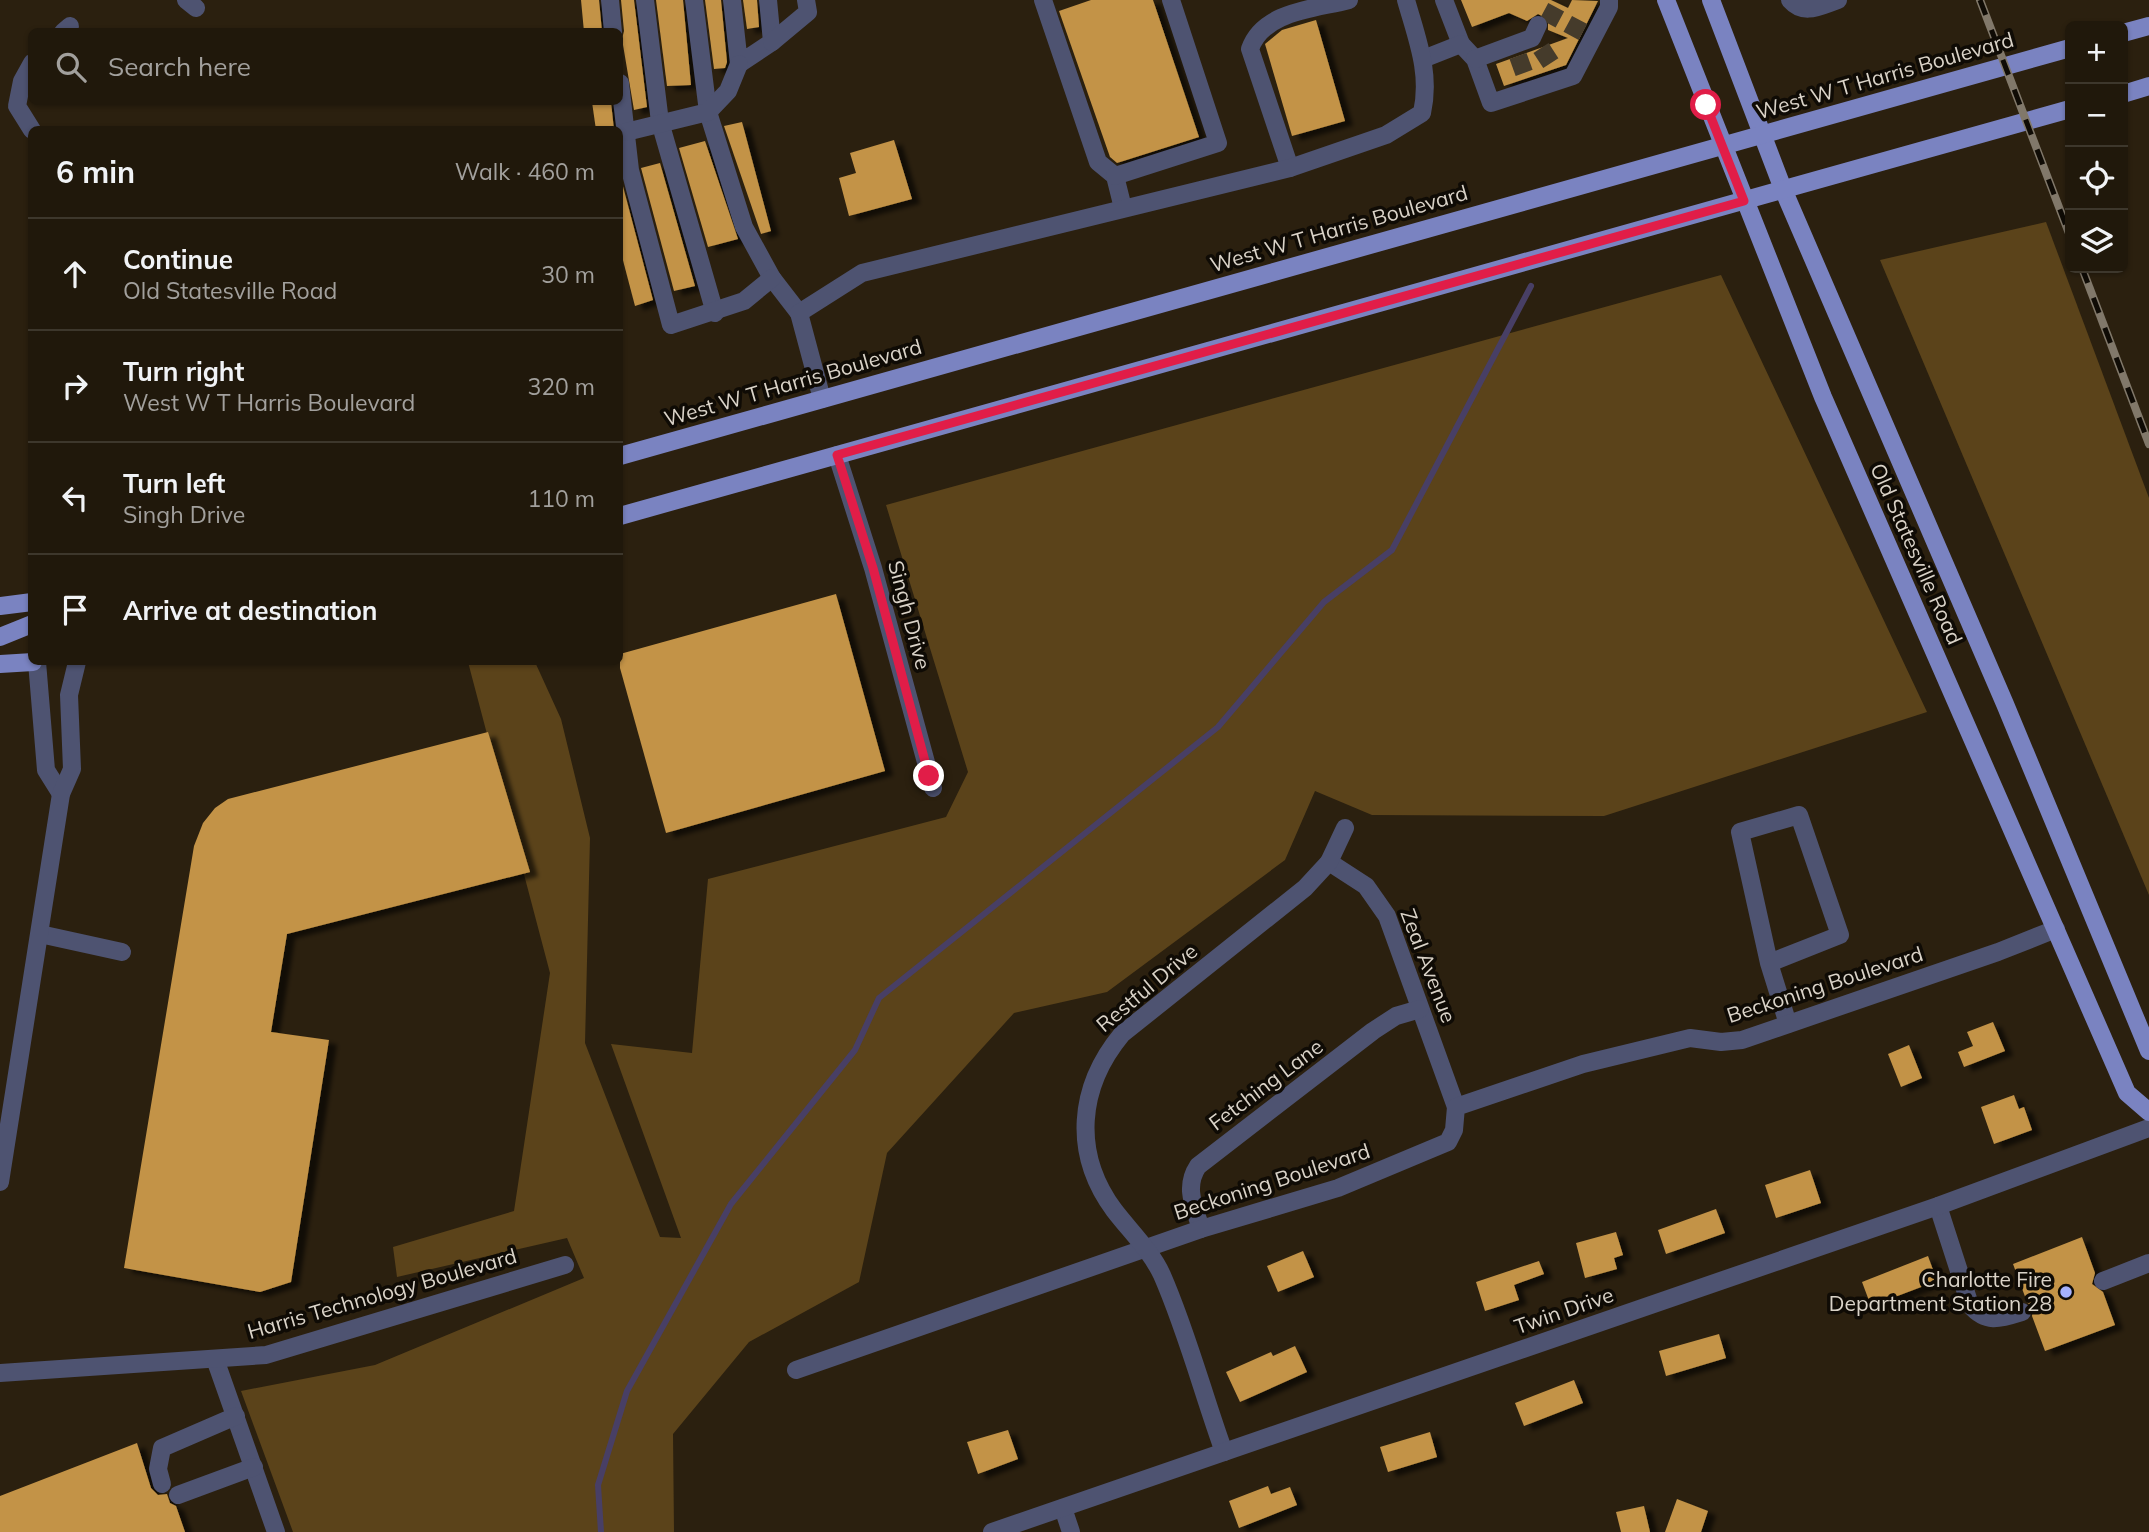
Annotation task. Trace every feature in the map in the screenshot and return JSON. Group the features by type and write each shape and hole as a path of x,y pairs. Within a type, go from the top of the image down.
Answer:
{"main road":[{"name":"Old Statesville Road","path":"1666,0 1823,397 2127,1093 2149,1112"},
{"name":"Old Statesville Road","path":"1711,0 1783,189 2005,704 2149,1051"},
{"path":"2128,32 2149,26"},
{"name":"West W T Harris Boulevard","path":"623,455 2065,49"},
{"path":"2128,92 2149,86"},
{"path":"623,515 2065,110"},
{"path":"0,606 28,602"},
{"path":"0,637 28,626"},
{"path":"0,664 28,662"}],"street":[{"path":"610,0 613,28"},
{"path":"645,0 660,122 715,313"},
{"path":"694,0 708,112 744,227 772,278 799,313 822,399"},
{"path":"626,132 708,112 728,91 739,64 732,0"},
{"path":"768,0 772,42"},
{"path":"739,64 772,42 808,12 806,0"},
{"path":"1043,0 1098,162 1115,176 1123,208"},
{"path":"1115,176 1219,143 1171,0"},
{"path":"1290,168 1250,49 1262,27 1275,20 1349,0"},
{"path":"799,313 862,273 1290,168 1386,135 1422,113 1428,89 1423,59 1406,0"},
{"path":"1444,0 1461,44 1475,59 1491,103 1529,84 1557,74 1573,76 1588,35 1609,7 1609,0"},
{"path":"1790,0 1797,7 1807,10 1838,0"},
{"path":"1475,59 1515,50 1537,37"},
{"path":"1423,59 1461,44"},
{"path":"28,71 22,81 17,106 30,126"},
{"path":"623,105 630,170 671,325 715,313 744,301 772,278"},
{"name":"Singh Drive","path":"837,455 873,568 933,788"},
{"path":"35,665 47,770 61,794"},
{"path":"0,1182 4,1135 40,934 61,794 72,769 69,695 76,665"},
{"path":"1769,963 1840,935 1798,815 1740,832 1769,963 1788,1024"},
{"name":"Restful Drive","path":"1224,1452 1162,1275 1113,1208 1091,1168 1085,1119 1087,1099 1105,1055 1122,1034 1305,888 1329,862 1345,828"},
{"name":"Zeal Avenue","path":"1329,862 1366,886 1387,916 1456,1107"},
{"name":"Beckoning Boulevard","path":"796,1370 1201,1229 1338,1188 1448,1142 1454,1130 1456,1107 1583,1064 1690,1038 1721,1042 1742,1040 1998,952 2056,929"},
{"path":"40,934 122,952"},
{"name":"Fetching Lane","path":"1201,1229 1190,1191 1190,1177 1198,1166 1373,1031 1396,1016 1420,1009"},
{"name":"Twin Drive","path":"992,1532 1938,1206 2149,1128"},
{"path":"1938,1206 1970,1305 1980,1317 1998,1320 2022,1312"},
{"path":"2103,1281 2149,1263"},
{"name":"Harris Technology Boulevard","path":"0,1373 266,1355 565,1265"},
{"path":"215,1359 276,1532"},
{"path":"162,1484 158,1469 162,1448 236,1416"},
{"path":"178,1495 254,1467"},
{"path":"1063,1508 1071,1532"}],"shaded area":[{"path":"2046,222 2149,498 2149,895 1880,260"},
{"path":"1721,275 1927,712 1604,816 1372,815 1315,791 1285,860 1107,992 1014,1013 887,1153 859,1282 749,1342 673,1434 674,1532 293,1532 241,1391 375,1365 584,1278 567,1238 397,1277 393,1247 514,1211 550,973 469,665 536,665 561,719 590,838 585,1043 660,1237 681,1238 611,1044 692,1053 708,879 946,817 968,772 886,505"}],"building":[{"path":"581,0 599,0 602,28 584,28"},
{"path":"621,0 634,0 647,107 634,110 623,45"},
{"path":"656,0 683,0 691,85 667,86"},
{"path":"705,0 721,0 727,62 725,68 714,69"},
{"path":"743,0 757,0 759,27 747,29"},
{"path":"1091,0 1153,0 1199,137 1117,163 1110,157 1059,11"},
{"path":"1461,0 1551,0 1568,8 1572,0 1598,1 1566,65 1504,86 1496,64 1568,38 1548,30 1548,19 1538,14 1527,21 1509,13 1472,27"},
{"path":"1316,20 1345,121 1292,136 1265,44 1282,30"},
{"path":"592,105 611,105 614,126 595,126"},
{"path":"742,122 771,231 761,234 724,126"},
{"path":"894,140 912,199 849,216 839,178 856,173 850,153"},
{"path":"705,141 738,239 708,247 679,148"},
{"path":"660,163 695,286 674,291 641,168"},
{"path":"623,186 653,300 635,306 623,260"},
{"path":"836,594 885,771 666,833 620,668 620,665 623,665 623,653"},
{"path":"488,732 530,872 287,934 271,1032 329,1040 291,1282 260,1292 124,1268 194,846 203,823 215,808 228,799"},
{"path":"1993,1022 2005,1051 1964,1067 1958,1052 1973,1046 1967,1032"},
{"path":"1909,1045 1922,1078 1901,1087 1888,1054"},
{"path":"2014,1095 2019,1109 2024,1107 2032,1130 1994,1144 1981,1107"},
{"path":"1810,1170 1821,1203 1776,1218 1765,1185"},
{"path":"1716,1209 1725,1233 1666,1254 1658,1230"},
{"path":"1616,1232 1623,1255 1614,1258 1617,1269 1585,1278 1576,1243"},
{"path":"2082,1237 2095,1273 2092,1284 2103,1292 2115,1325 2045,1351 2032,1316 2033,1308 2027,1302 2013,1264"},
{"path":"1303,1251 1314,1277 1278,1292 1267,1266"},
{"path":"1928,1256 1937,1281 1871,1306 1862,1282"},
{"path":"1539,1261 1544,1274 1514,1285 1519,1300 1485,1311 1476,1282"},
{"path":"1719,1334 1726,1358 1666,1376 1659,1351"},
{"path":"1295,1346 1307,1372 1240,1402 1226,1372 1271,1352 1273,1356"},
{"path":"1574,1380 1583,1403 1524,1426 1515,1403"},
{"path":"1008,1430 1018,1459 978,1474 967,1442"},
{"path":"1430,1432 1437,1457 1388,1472 1380,1447"},
{"path":"137,1443 151,1488 158,1495 167,1494 170,1503 176,1506 185,1532 0,1532 0,1496"},
{"path":"1268,1486 1271,1494 1290,1487 1297,1505 1239,1528 1229,1501"},
{"path":"1677,1499 1708,1511 1701,1532 1665,1532"},
{"path":"1644,1506 1650,1532 1621,1532 1616,1512"}],"waterway":[{"path":"601,1532 598,1485 627,1391 731,1204 855,1050 879,998 1218,727 1324,602 1392,550 1531,286"}],"tunnel":[{"path":"1544,11 1583,32"},
{"path":"1541,48 1554,68"},
{"path":"1518,56 1526,78"}],"railway":[{"path":"1980,0 2065,223"},
{"path":"2084,273 2149,444"}],"place":[{"name":"Charlotte Fire Department Station 28","path":"2066,1292"}],"route":[{"path":"929,776 873,568 837,455 1744,201 1706,105"}]}
